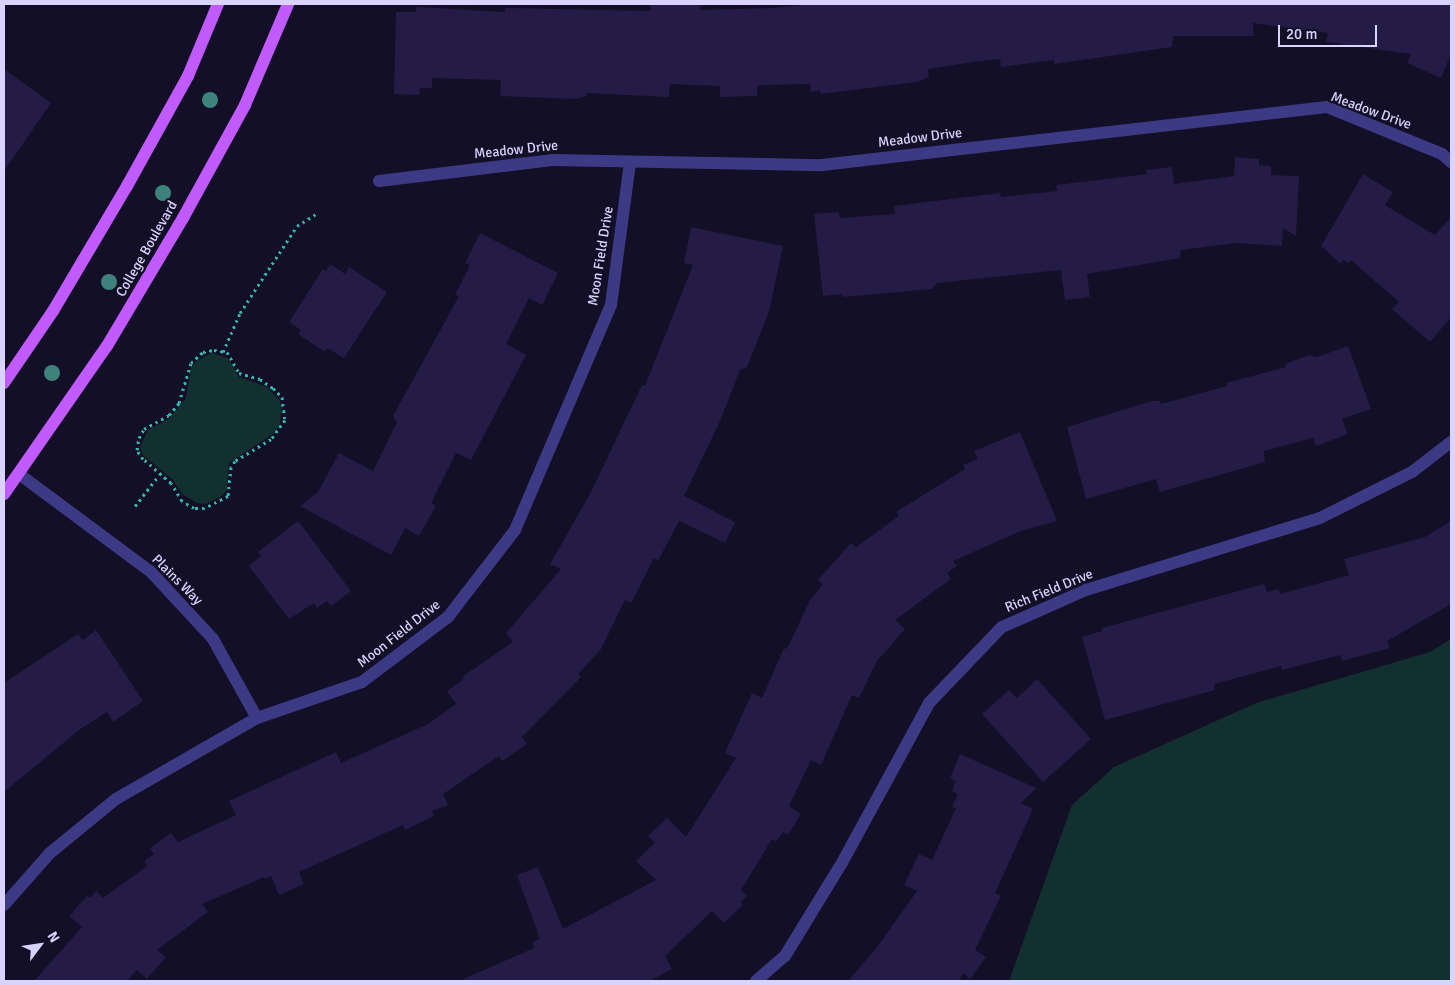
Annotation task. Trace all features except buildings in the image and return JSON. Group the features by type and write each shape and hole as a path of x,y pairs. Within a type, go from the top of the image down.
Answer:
{"main road":[{"path":"4,383 53,311 127,186 188,76 218,4"},
{"name":"College Boulevard","path":"4,494 107,346 183,218 245,105 288,4"}],"street":[{"name":"Meadow Drive","path":"379,181 552,160 822,165 1326,107 1442,154 1451,162"},
{"name":"Moon Field Drive","path":"4,906 50,853 116,798 257,718 362,682 448,617 515,530 611,305 630,162"},
{"name":"Rich Field Drive","path":"756,981 785,956 843,861 929,703 1002,626 1086,590 1320,518 1412,472 1451,442"},
{"name":"Plains Way","path":"19,474 151,572 213,640 257,718"}],"path":[{"path":"223,352 240,313 297,226 316,214"},
{"path":"214,350 223,352 234,360 239,373 260,379 282,397 285,420 281,429 255,451 235,461 231,467 231,490 228,496 204,508 194,508 182,501 172,483 159,475 137,450 139,438 144,429 169,415 179,403 192,363 203,352 214,350"},
{"path":"135,506 159,475"}],"green space":[{"path":"212,353 228,358 239,377 267,387 280,401 282,410 279,426 273,434 229,463 227,490 222,496 206,504 197,503 182,494 173,480 143,455 140,447 148,430 169,419 186,398 191,369 196,361"},
{"path":"1451,639 1451,981 1009,981 1072,805 1114,767 1256,703 1430,652"}]}
